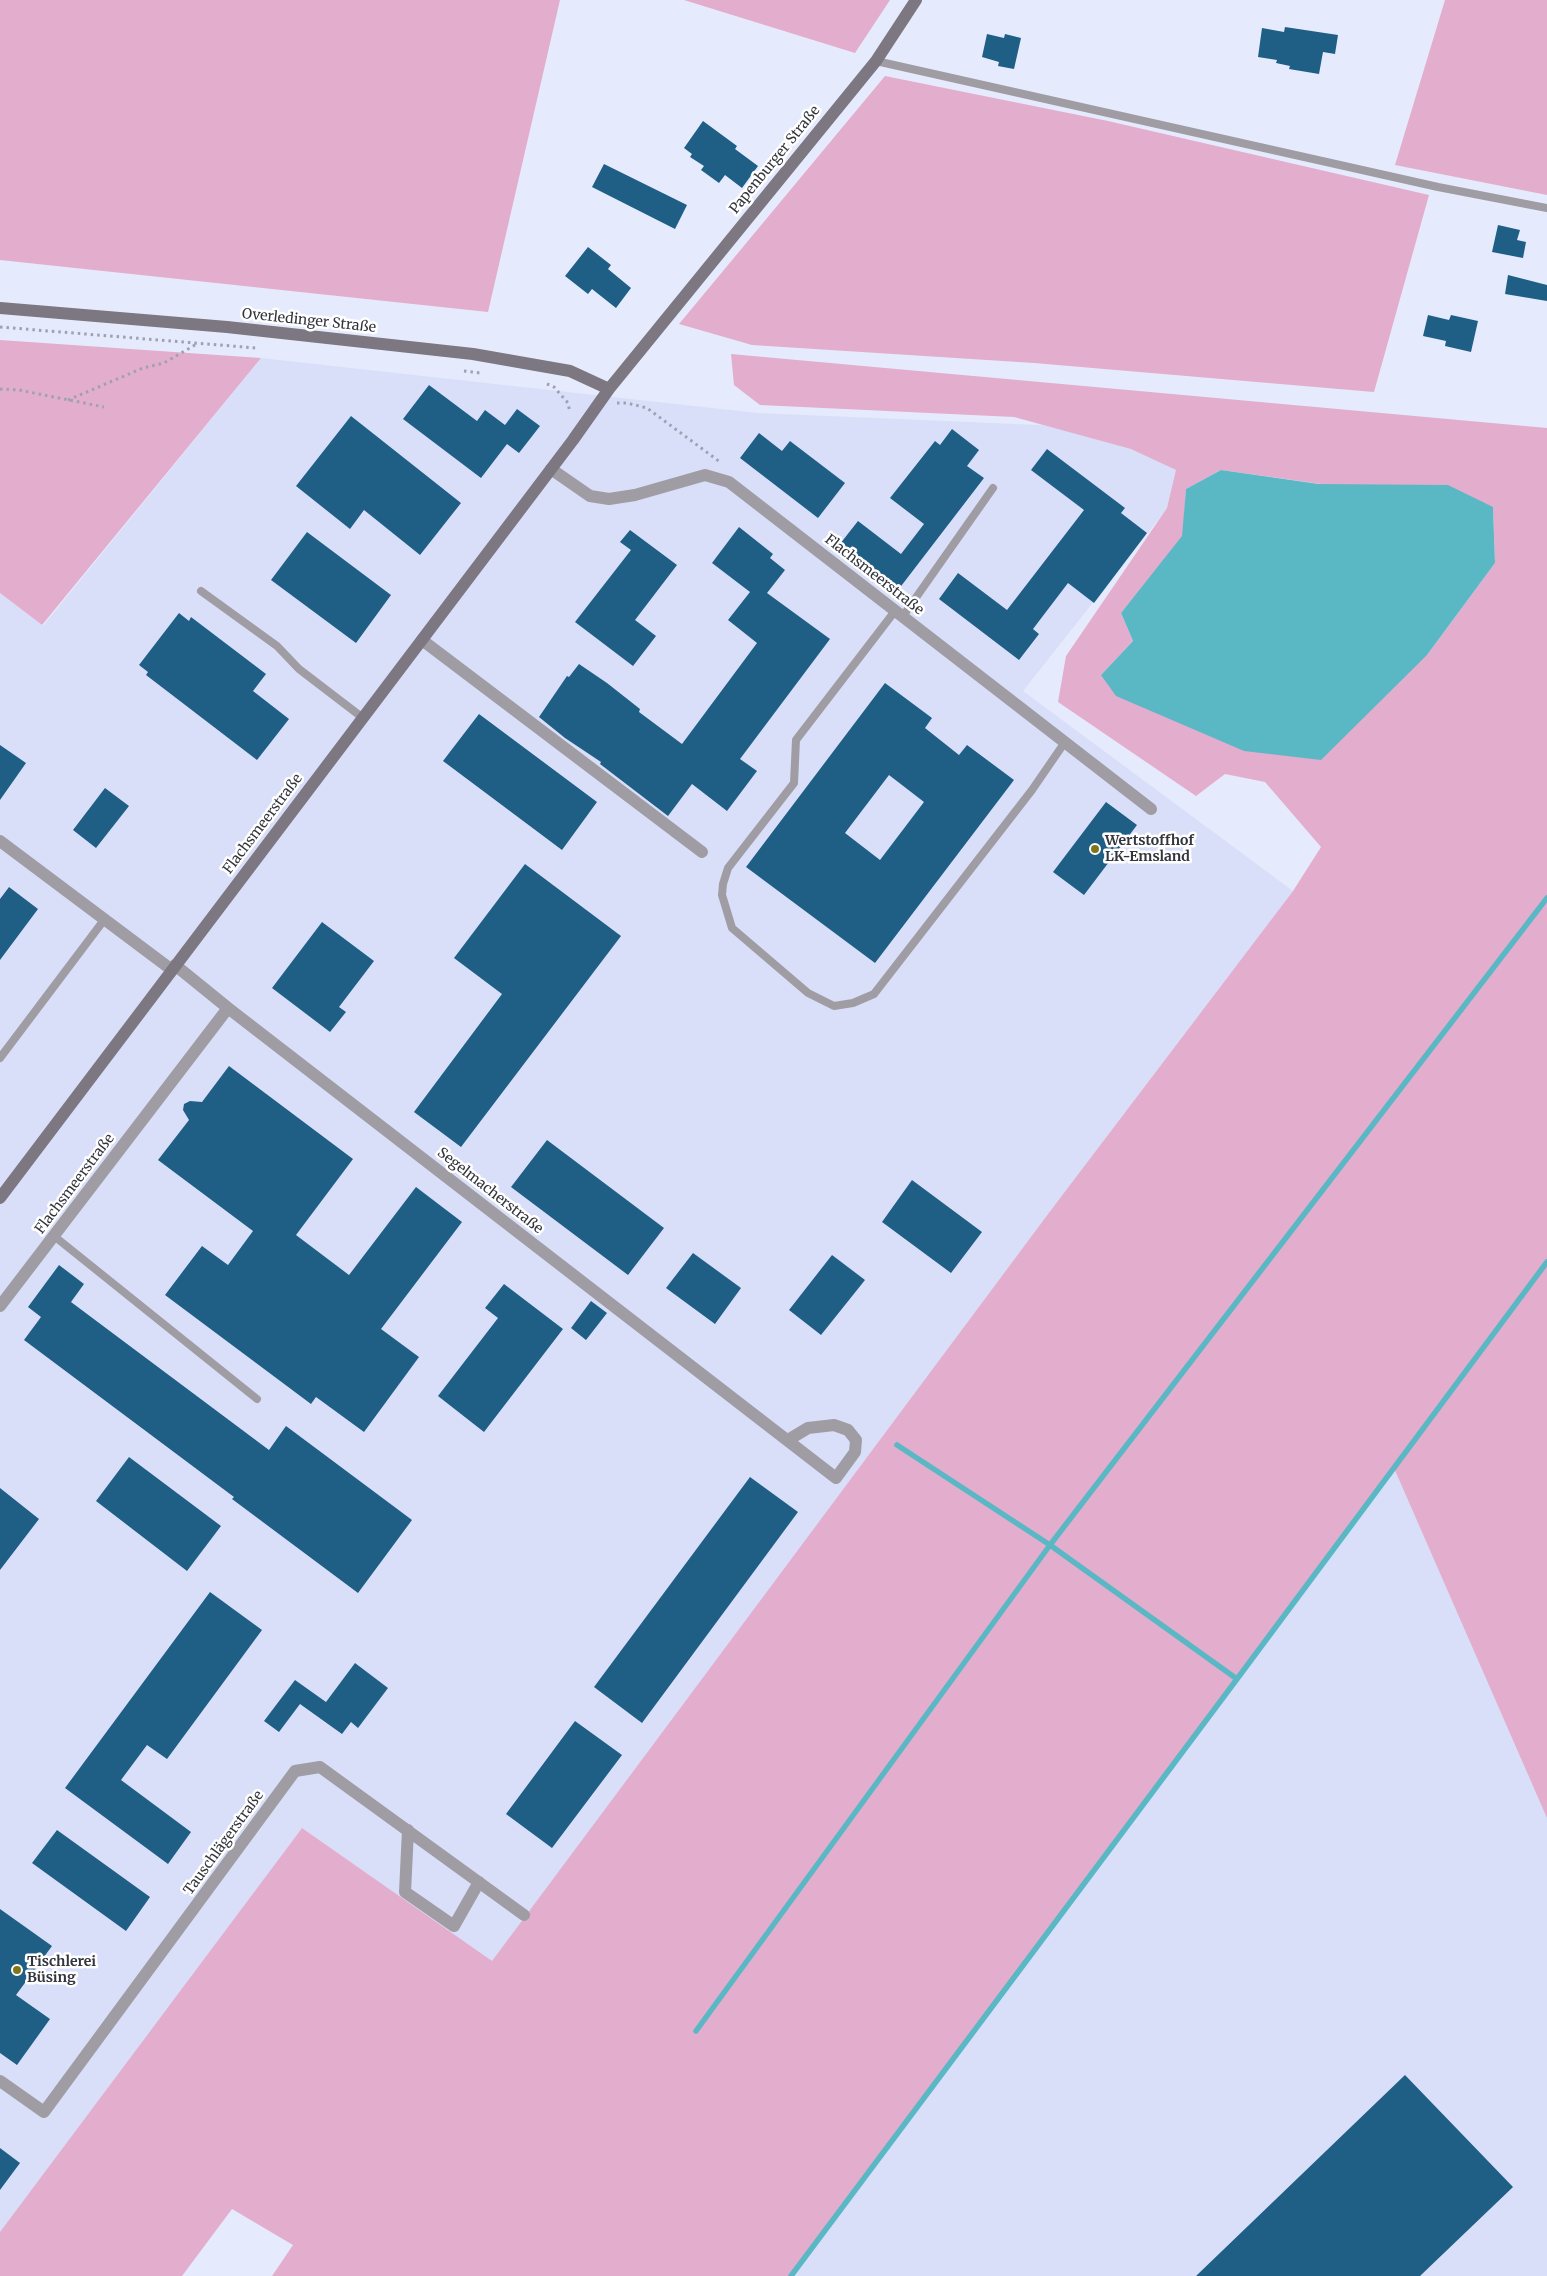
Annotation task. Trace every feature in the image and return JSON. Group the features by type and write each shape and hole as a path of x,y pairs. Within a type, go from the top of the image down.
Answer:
{"street":[{"name":"Papenburger Straße","path":"652,335 876,60 916,0"},
{"name":"Overledinger Straße","path":"0,308 227,326 473,354 570,371 609,389"},
{"name":"Flachsmeerstraße","path":"0,1198 551,469 609,389 652,335"},
{"name":"Flachsmeerstraße","path":"551,469 590,496 609,499 635,495 705,475 729,482 1152,809"},
{"path":"422,640 702,852"},
{"name":"Segelmacherstraße","path":"0,841 104,920 228,1008 836,1478 855,1452 856,1440 848,1430 834,1425 808,1428 788,1440"},
{"name":"Flachsmeerstraße","path":"0,1306 228,1008"},
{"name":"Tauschlägerstraße","path":"0,2081 44,2112 295,1771 320,1767 524,1914"},
{"path":"408,1830 405,1892 454,1926 479,1882"}],"lane":[{"path":"876,60 1438,187 1547,208"},
{"path":"993,488 899,614 796,740 794,783 728,868 722,895 732,928 808,993 834,1006 853,1003 874,994 1026,797 1066,742"},
{"path":"201,591 276,646 299,669 363,718"},
{"path":"0,1058 104,920"},
{"path":"54,1236 258,1399"}],"path":[{"path":"0,327 260,348"},
{"path":"68,400 143,368 164,363 196,344"},
{"path":"460,370 486,374"},
{"path":"539,381 554,388 568,403 570,413"},
{"path":"0,389 19,390 104,407"},
{"path":"599,403 627,403 647,408 722,464"}],"shaded area":[{"path":"0,0 560,0 488,312 0,260"},
{"path":"684,0 890,0 855,53"},
{"path":"1445,0 1547,0 1547,195 1395,165"},
{"path":"885,76 1108,121 1429,195 1374,392 1034,363 752,345 679,324"},
{"path":"0,340 261,358 42,625 0,593"},
{"path":"731,354 1547,428 1547,1818 1394,1468 790,2276 272,2276 293,2245 232,2209 182,2276 0,2276 0,2232 302,1828 492,1961 1051,1210 1293,891 1321,847 1265,782 1225,774 1196,796 1058,702 1066,656 1167,508 1176,470 1131,449 1014,417 760,405 734,385","holes":["1221,470 1493,508 1495,563 1427,655 1101,675 1133,641 1121,613 1183,536 1186,489"]},
{"path":"261,358 757,413 1227,433 1023,691 1293,891 1051,1210 492,1962 302,1828 0,2233 0,593 43,626"},
{"path":"1395,1467 1547,1813 1547,2276 790,2276"}],"water":[{"path":"1221,470 1319,484 1448,485 1493,507 1495,563 1427,655 1321,760 1244,751 1116,696 1101,675 1133,641 1121,613 1182,536 1186,489"}],"building":[{"path":"1285,27 1338,35 1335,54 1323,52 1319,74 1289,69 1290,66 1276,63 1277,60 1258,57 1262,28 1284,32"},
{"path":"987,34 1004,38 1005,34 1021,38 1014,69 998,66 999,62 982,57"},
{"path":"703,121 737,146 735,149 758,166 742,188 725,175 719,183 701,170 704,166 690,157 692,154 684,148"},
{"path":"604,164 687,205 675,229 592,187"},
{"path":"1498,225 1520,230 1517,240 1526,242 1523,258 1492,252"},
{"path":"588,247 611,265 608,269 631,288 616,308 592,289 588,294 565,276"},
{"path":"1508,275 1547,285 1547,301 1505,294"},
{"path":"1428,315 1449,320 1451,315 1478,321 1471,352 1445,346 1446,341 1423,336"},
{"path":"429,385 477,421 485,410 505,425 517,409 540,426 519,453 507,444 481,478 403,419"},
{"path":"351,416 461,503 420,555 364,510 350,529 296,486"},
{"path":"952,429 979,450 967,466 984,478 895,594 836,549 858,521 901,554 924,524 890,498 935,441 940,445"},
{"path":"759,433 782,451 790,441 845,483 818,518 740,458"},
{"path":"1047,449 1125,508 1121,513 1147,533 1094,603 1068,583 1033,629 1039,634 1019,660 939,599 958,573 1007,610 1084,510 1031,470"},
{"path":"739,527 773,554 770,558 785,570 767,593 830,639 740,759 757,771 727,811 692,784 668,816 600,764 601,762 565,738 539,717 567,676 569,677 579,664 607,683 640,709 639,712 682,744 757,643 728,620 750,592 712,563"},
{"path":"630,530 677,565 635,620 656,636 633,666 575,622 631,550 620,542"},
{"path":"307,532 391,595 356,643 271,580"},
{"path":"179,613 189,621 191,617 266,674 253,691 289,719 257,760 146,675 148,672 139,665"},
{"path":"885,683 932,718 925,728 959,755 967,745 1014,780 875,963 746,867","holes":["889,775 924,802 880,860 845,833"]},
{"path":"479,714 597,802 562,850 443,761"},
{"path":"0,745 26,763 0,800"},
{"path":"105,788 129,806 96,848 73,830"},
{"name":"Wertstoffhof LK-Emsland","path":"1106,802 1137,825 1084,895 1053,872"},
{"path":"525,864 621,936 461,1147 414,1112 502,994 454,958"},
{"path":"9,887 38,909 0,960 0,899"},
{"path":"322,922 374,961 339,1007 346,1012 330,1032 272,988"},
{"path":"229,1066 353,1159 296,1235 349,1275 416,1187 462,1222 381,1329 419,1357 364,1432 316,1397 311,1404 165,1295 202,1246 228,1265 253,1231 158,1160 189,1120 183,1110 184,1104 190,1101 202,1102"},
{"path":"547,1140 664,1228 628,1275 511,1187"},
{"path":"912,1180 982,1232 951,1273 882,1222"},
{"path":"693,1253 741,1288 715,1324 666,1288"},
{"path":"832,1255 865,1280 821,1335 789,1310"},
{"path":"59,1265 84,1284 71,1302 269,1450 286,1426 412,1520 358,1593 232,1499 234,1497 24,1340 41,1317 28,1307"},
{"path":"504,1284 563,1329 484,1432 438,1396 498,1318 485,1308"},
{"path":"591,1301 607,1313 586,1340 571,1328"},
{"path":"129,1457 221,1526 187,1571 96,1501"},
{"path":"750,1477 798,1512 642,1723 594,1687"},
{"path":"0,1488 39,1519 0,1570"},
{"path":"210,1592 262,1630 167,1759 147,1745 121,1780 191,1832 168,1864 65,1788"},
{"path":"355,1663 388,1688 358,1728 351,1722 342,1734 300,1704 279,1732 264,1721 295,1680 326,1702"},
{"path":"575,1721 622,1755 552,1848 506,1814"},
{"path":"57,1830 150,1897 126,1931 32,1863"},
{"name":"Tischlerei Büsing","path":"0,1909 52,1946 16,1995 50,2019 17,2065 0,2053"},
{"path":"1405,2075 1513,2187 1420,2276 1196,2276"},
{"path":"0,2148 20,2163 0,2190"}],"waterway":[{"path":"696,2031 1050,1545 1547,898"},
{"path":"1237,1679 1547,1262"},
{"path":"791,2276 1237,1679 1050,1545 897,1445"}],"place":[{"name":"Wertstoffhof LK-Emsland","path":"1095,849"},
{"name":"Tischlerei Büsing","path":"17,1970"}]}
